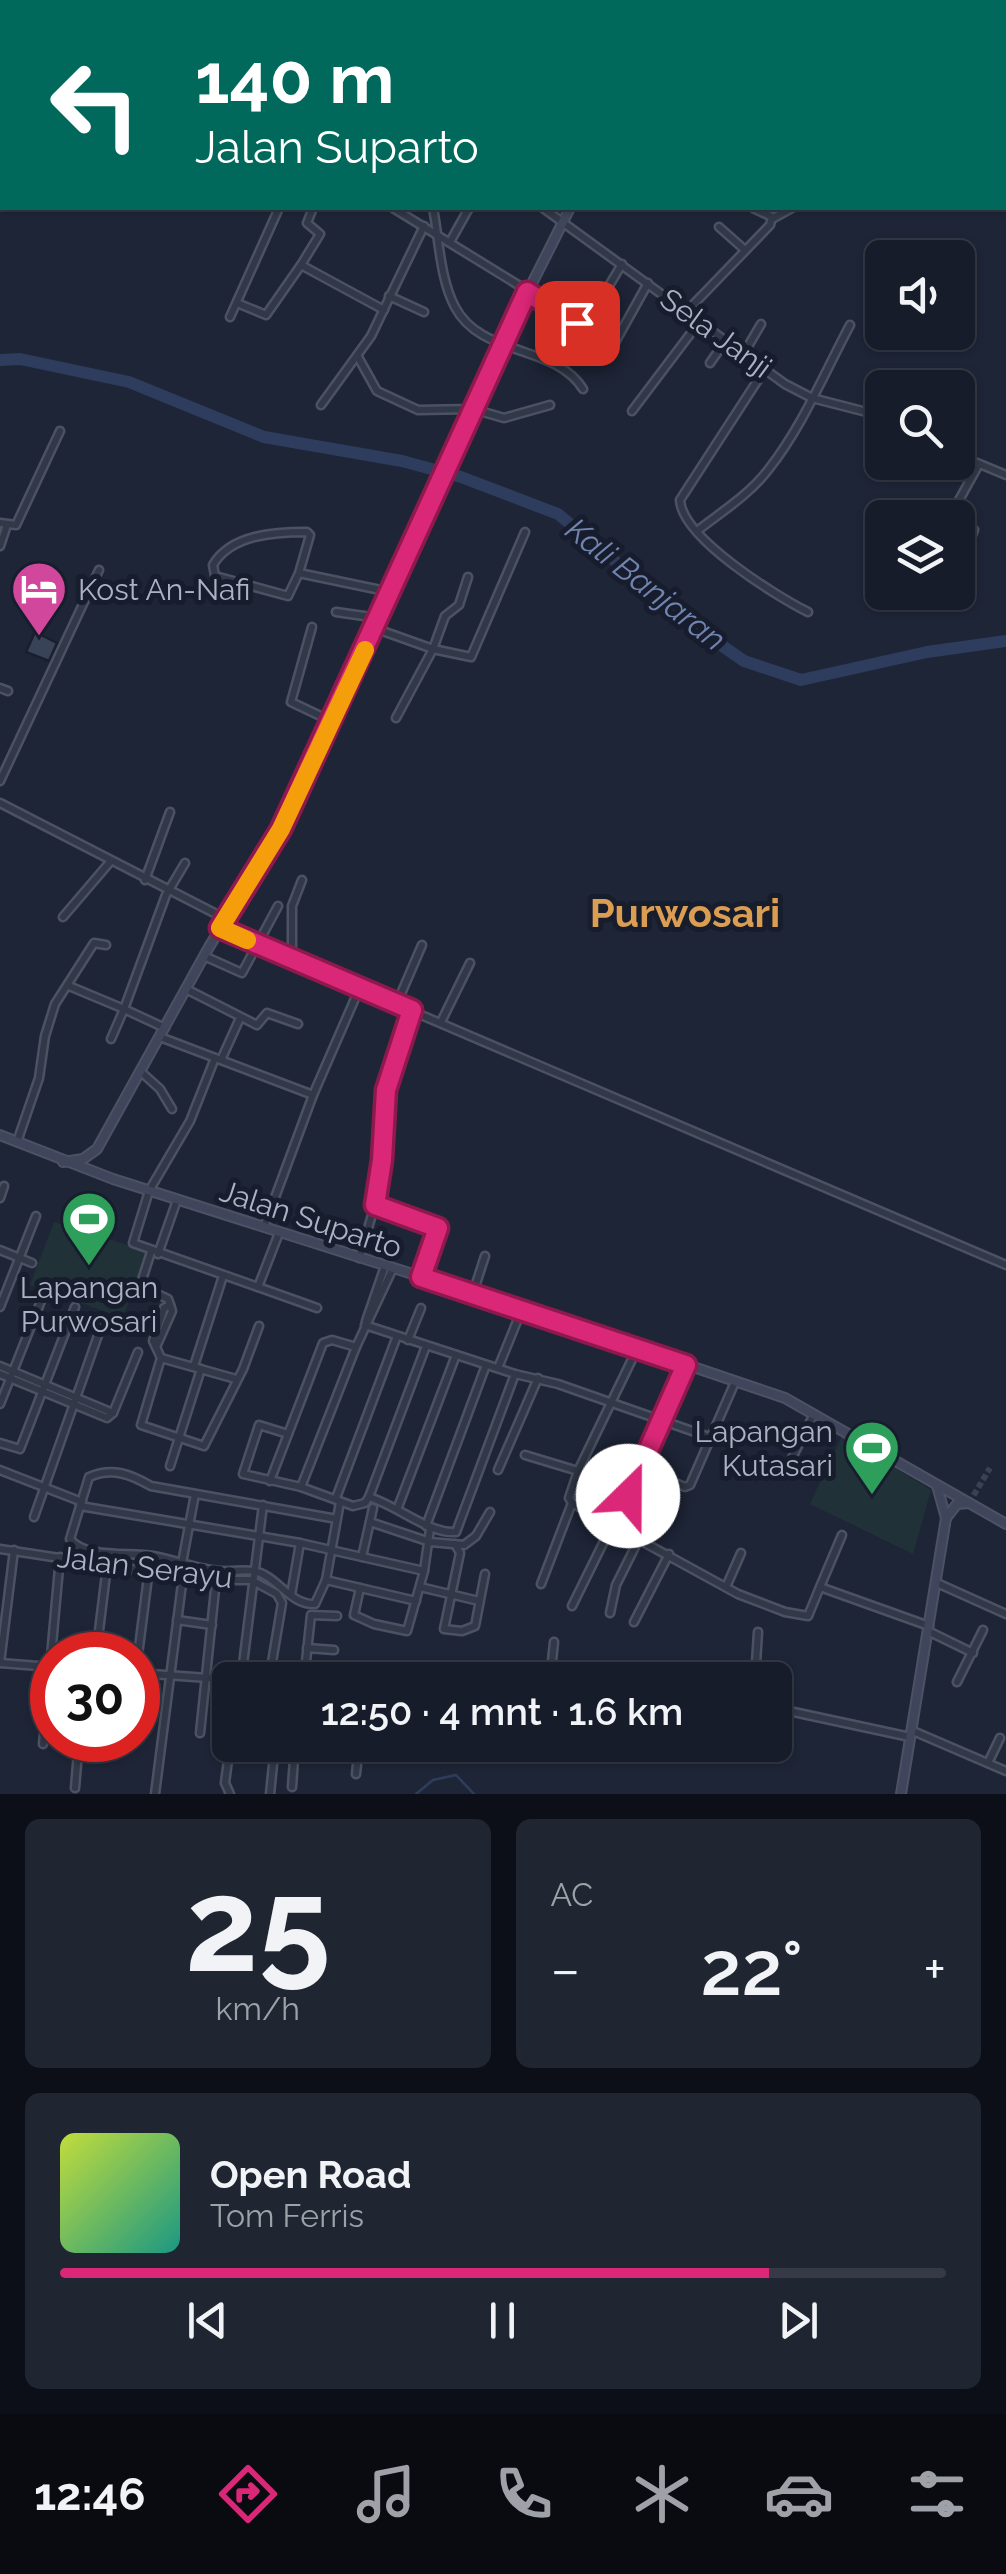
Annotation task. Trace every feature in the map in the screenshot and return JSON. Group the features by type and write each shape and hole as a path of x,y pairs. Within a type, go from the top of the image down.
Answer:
{"street":[{"path":"230,318 278,210"},
{"path":"237,303 266,315 320,234 306,223 312,210"},
{"path":"397,210 585,326 622,264"},
{"path":"434,210 457,312 501,345 566,368 584,388"},
{"path":"442,238 468,210"},
{"name":"Sela Janji","path":"546,210 765,369 812,398 865,412"},
{"path":"63,1162 83,1160 97,1150 220,928 281,829 392,593 501,345 569,210"},
{"path":"756,210 772,219"},
{"path":"687,311 768,228 772,219 788,210"},
{"path":"321,405 358,358 424,226"},
{"path":"718,227 745,250"},
{"path":"302,265 384,310"},
{"path":"613,346 648,283"},
{"path":"390,296 424,312"},
{"path":"632,411 700,321"},
{"path":"744,353 761,324"},
{"path":"697,532 745,494 770,468 850,326"},
{"path":"710,363 726,340"},
{"path":"358,358 377,391 395,402 428,412 473,409 504,418 550,405"},
{"path":"765,369 680,500 680,507 697,532 739,570 808,612"},
{"path":"0,546 3,524 16,525 60,431"},
{"path":"975,464 1006,474"},
{"path":"961,500 978,466"},
{"path":"307,532 310,535 299,573 288,596 216,576 213,565 217,557 261,534 307,532"},
{"path":"374,628 433,649 471,657 526,532"},
{"path":"0,781 100,570"},
{"path":"299,573 392,593"},
{"path":"396,718 433,649 445,616 459,606 468,578"},
{"path":"336,612 379,618"},
{"path":"312,627 290,702 332,720"},
{"path":"0,802 226,920"},
{"path":"145,880 170,812"},
{"path":"63,917 110,862"},
{"path":"111,1039 168,892 184,863"},
{"path":"292,958 292,906 302,880"},
{"path":"204,956 242,974 278,906"},
{"path":"220,928 1006,1265"},
{"path":"17,1142 40,1078 48,1024 94,943 106,945"},
{"path":"397,1003 422,945"},
{"path":"442,1022 470,963"},
{"path":"69,986 218,1059 313,1095"},
{"path":"264,1228 313,1095 360,988"},
{"path":"186,990 257,1025 267,1013 298,1024"},
{"path":"358,1258 375,1205 386,1090 412,1010"},
{"path":"240,1018 190,1121 149,1190 132,1243 317,1308"},
{"path":"140,1071 160,1089 172,1109"},
{"name":"Jalan Suparto","path":"0,1135 113,1179 784,1398 1006,1524"},
{"path":"97,1150 101,1168 113,1179"},
{"path":"0,1198 4,1186"},
{"path":"177,1200 140,1286 168,1299 172,1312 156,1347 162,1358 236,1378"},
{"path":"375,1205 438,1228 421,1277"},
{"path":"0,1307 36,1216"},
{"path":"258,1287 280,1233"},
{"path":"0,1250 32,1264"},
{"path":"472,1294 485,1256"},
{"path":"301,1487 389,1267"},
{"path":"170,1466 223,1276"},
{"path":"0,1404 44,1296"},
{"path":"0,1443 20,1448 75,1307"},
{"path":"408,1340 421,1308"},
{"path":"498,1368 522,1310"},
{"path":"366,1324 712,1438"},
{"path":"162,1358 140,1422 206,1445 259,1326"},
{"path":"34,1517 101,1327"},
{"path":"338,1519 151,1486 132,1474 105,1472 89,1478 71,1543 273,1580 300,1602 315,1604 326,1580 338,1519 338,1500 397,1336"},
{"path":"270,1481 323,1343 332,1340 356,1346"},
{"path":"288,1434 262,1425 255,1433 243,1474 360,1505 369,1497 426,1346"},
{"path":"637,1349 578,1472 569,1498 572,1503 760,1604 808,1616 842,1535"},
{"path":"0,1366 113,1414 138,1352"},
{"path":"398,1507 456,1355"},
{"path":"360,1588 354,1615 407,1632 430,1542 428,1527 486,1365"},
{"path":"572,1606 602,1539 615,1524 686,1365"},
{"path":"0,1374 12,1374"},
{"path":"369,1497 398,1507 428,1527 456,1532 515,1374"},
{"path":"498,1470 538,1378"},
{"path":"640,1468 688,1486 735,1382"},
{"path":"784,1474 814,1414"},
{"path":"525,1455 578,1472"},
{"path":"0,1470 81,1504 424,1571"},
{"path":"901,1793 946,1518 937,1486"},
{"path":"182,1563 195,1494"},
{"path":"541,1584 572,1503"},
{"path":"946,1518 957,1504 969,1503"},
{"path":"240,1662 263,1505"},
{"path":"362,1557 373,1508"},
{"path":"370,1522 430,1542 470,1543 490,1512"},
{"path":"610,1613 616,1586 640,1537"},
{"path":"291,1595 300,1544"},
{"path":"455,1544 460,1553 444,1629 473,1628 485,1574"},
{"name":"Jalan Serayu","path":"0,1549 216,1580 252,1575 282,1603 271,1662"},
{"path":"14,1550 0,1663 30,1665"},
{"path":"726,1587 741,1553"},
{"path":"634,1622 668,1554"},
{"path":"54,1632 60,1557"},
{"path":"99,1632 107,1566"},
{"path":"141,1632 149,1569"},
{"path":"154,1794 183,1576"},
{"path":"200,1734 216,1580"},
{"path":"326,1580 416,1601"},
{"path":"937,1583 1006,1614"},
{"path":"820,1586 930,1629 973,1652"},
{"path":"420,1587 479,1601"},
{"path":"306,1662 311,1615 337,1616"},
{"path":"177,1620 212,1625"},
{"path":"957,1682 983,1630"},
{"path":"757,1662 758,1632"},
{"path":"552,1662 554,1642"},
{"path":"307,1648 334,1650"},
{"path":"160,1674 212,1678"},
{"path":"792,1711 912,1734 1006,1771"},
{"path":"988,1763 1000,1738"},
{"path":"75,1788 77,1762"},
{"path":"227,1762 224,1784 230,1794"},
{"path":"270,1794 273,1762"},
{"path":"292,1788 294,1762"},
{"path":"356,1774 357,1762"}],"shaded area":[{"name":"Lapangan Purwosari","path":"54,1222 147,1251 123,1318 30,1285"},
{"name":"Lapangan Kutasari","path":"842,1436 931,1490 913,1554 810,1504"}],"building":[{"path":"35,632 57,643 49,661 26,652"}],"waterway":[{"name":"Kali Banjaran","path":"0,360 20,359 129,382 264,437 402,461 461,477 558,514 691,624 744,661 801,680 927,652 1006,641"},
{"path":"416,1794 433,1780 456,1775 474,1794"}],"tunnel":[{"path":"969,1503 990,1468"}],"slow traffic":[{"path":"247,940 220,928 281,829 365,650"}],"place":[{"name":"Kost An-Nafi","path":"39,638"},
{"name":"Lapangan Purwosari","path":"89,1268"},
{"name":"Lapangan Kutasari","path":"872,1497"}],"district":[{"name":"Purwosari","path":"685,912"}],"route":[{"path":"577,323 527,292 281,829 220,928 412,1010 388,1079 375,1205 425,1220 438,1228 421,1277 686,1365 628,1496"}]}
